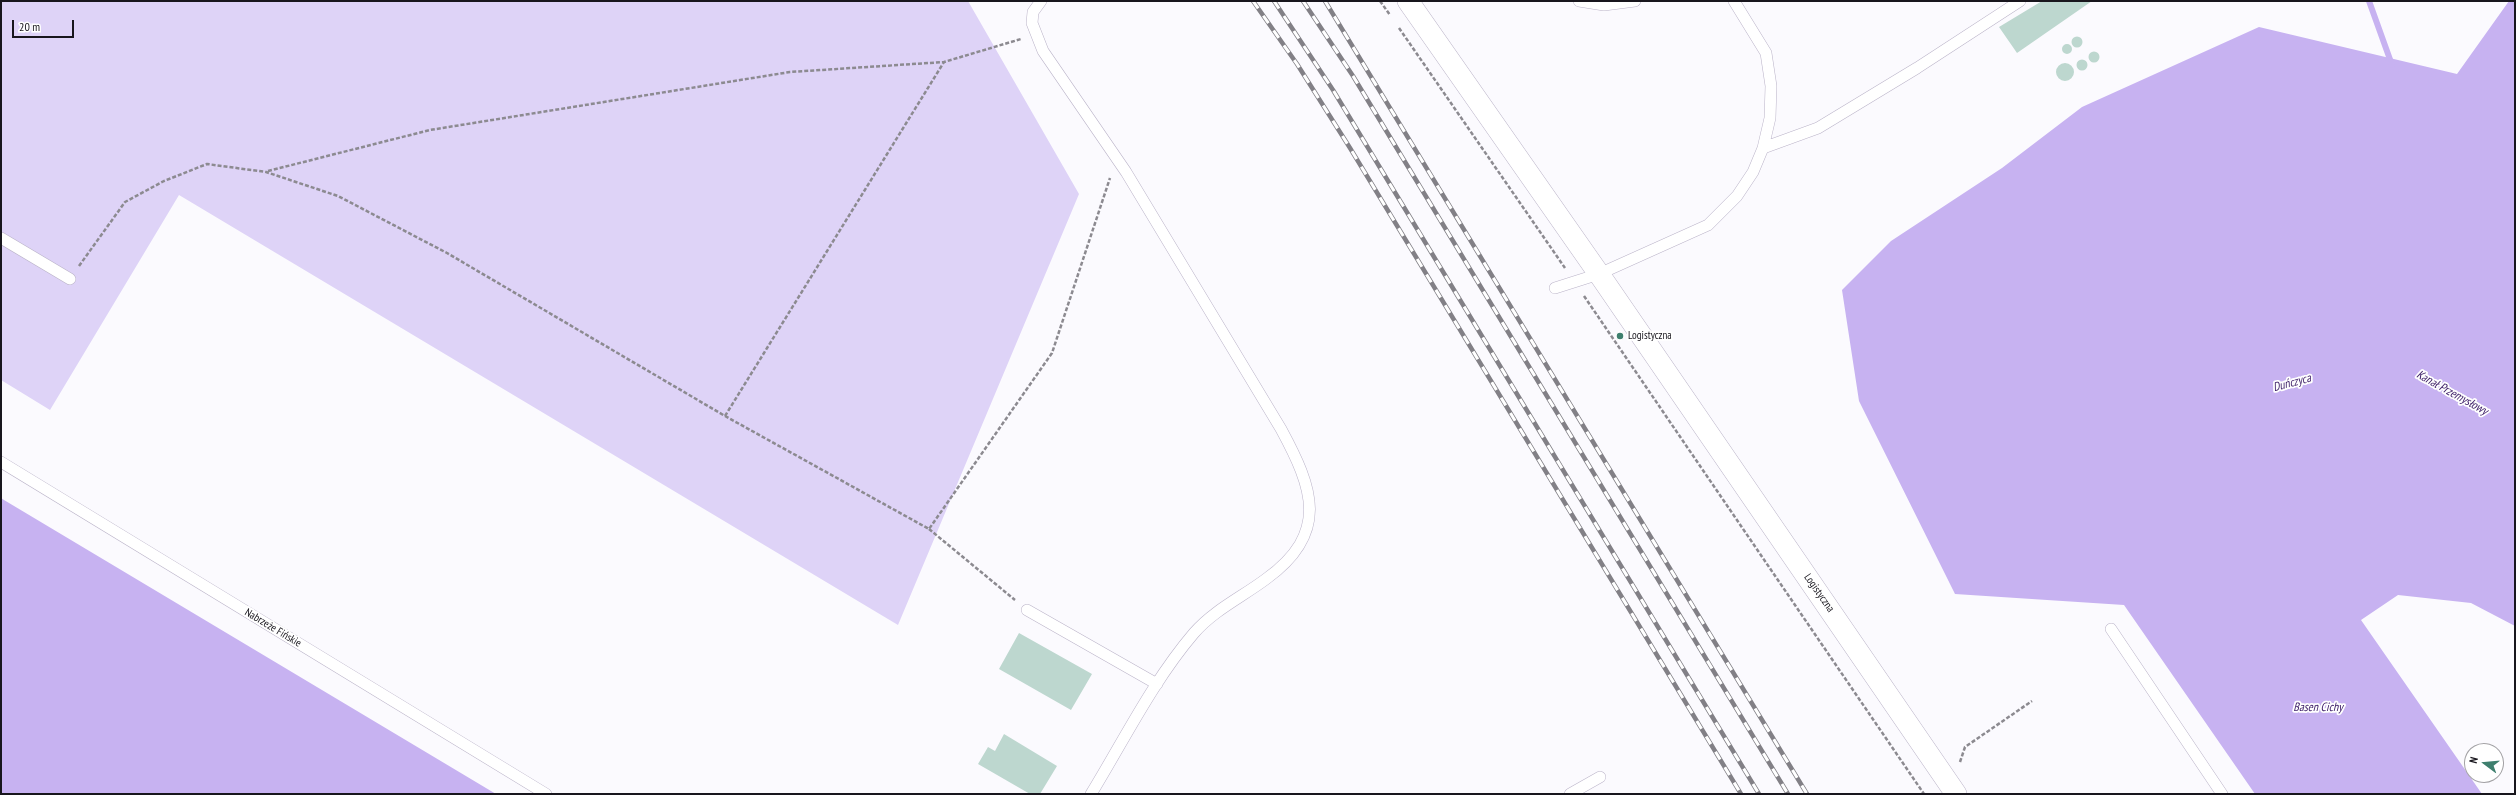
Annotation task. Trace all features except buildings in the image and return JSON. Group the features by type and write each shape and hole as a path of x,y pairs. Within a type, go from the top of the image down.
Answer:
{"street":[{"name":"Logistyczna","path":"1408,1 1599,274 1956,794"}],"lane":[{"path":"1041,1 1033,12 1032,23 1035,35 1043,51 1117,158 1284,435 1300,465 1308,486 1310,506 1308,528 1301,544 1289,560 1267,579 1211,616 1172,660 1091,794"},
{"path":"1579,1 1604,5 1634,1"},
{"path":"1556,288 1576,283 1599,274 1708,225 1737,196 1753,172 1763,148 1770,118 1771,86 1766,53 1734,1"},
{"path":"1763,148 1818,128 1917,68 2020,1"},
{"path":"1,238 70,279"},
{"name":"Nabrzeże Fińskie","path":"1,462 546,794"},
{"path":"1027,610 1158,684"},
{"path":"2111,629 2222,794"},
{"path":"1570,794 1600,777"}],"path":[{"path":"1380,1 1394,20"},
{"path":"1398,27 1576,283 1722,501 1924,794"},
{"path":"266,172 430,130 782,73 944,62 1035,35"},
{"path":"725,416 944,62"},
{"path":"929,530 1052,353 1089,236 1117,158"},
{"path":"70,279 125,202 164,180 207,164 266,172 338,196 447,252 725,416 929,530 1027,610"},
{"path":"1960,770 1960,763 1965,747 2032,701"}],"shaded area":[{"path":"1,1 968,1 1079,194 898,625 179,195 50,410 1,380"}],"water":[{"path":"2509,1 2515,1 2515,626 2471,603 2398,595 2361,620 2464,768 2464,783 2474,783 2482,794 2255,794 2124,605 1955,594 1859,401 1842,290 1891,241 2002,168 2082,107 2259,27 2457,74"},
{"path":"1,498 4,500 496,794 1,794"}],"waterway":[{"path":"2369,1 2392,65"}],"railway":[{"path":"1253,1 1297,64 1350,148 1741,794"},
{"path":"1274,1 1333,90 1759,794"},
{"path":"1303,1 1353,76 1788,794"},
{"path":"1325,1 1807,794"}],"place":[{"name":"Logistyczna","path":"1620,336"}],"water label":[{"name":"Duńczyca","path":"2292,383"},
{"name":"Kanał Przemysłowy","path":"2452,393"},
{"name":"Basen Cichy","path":"2318,708"}]}
